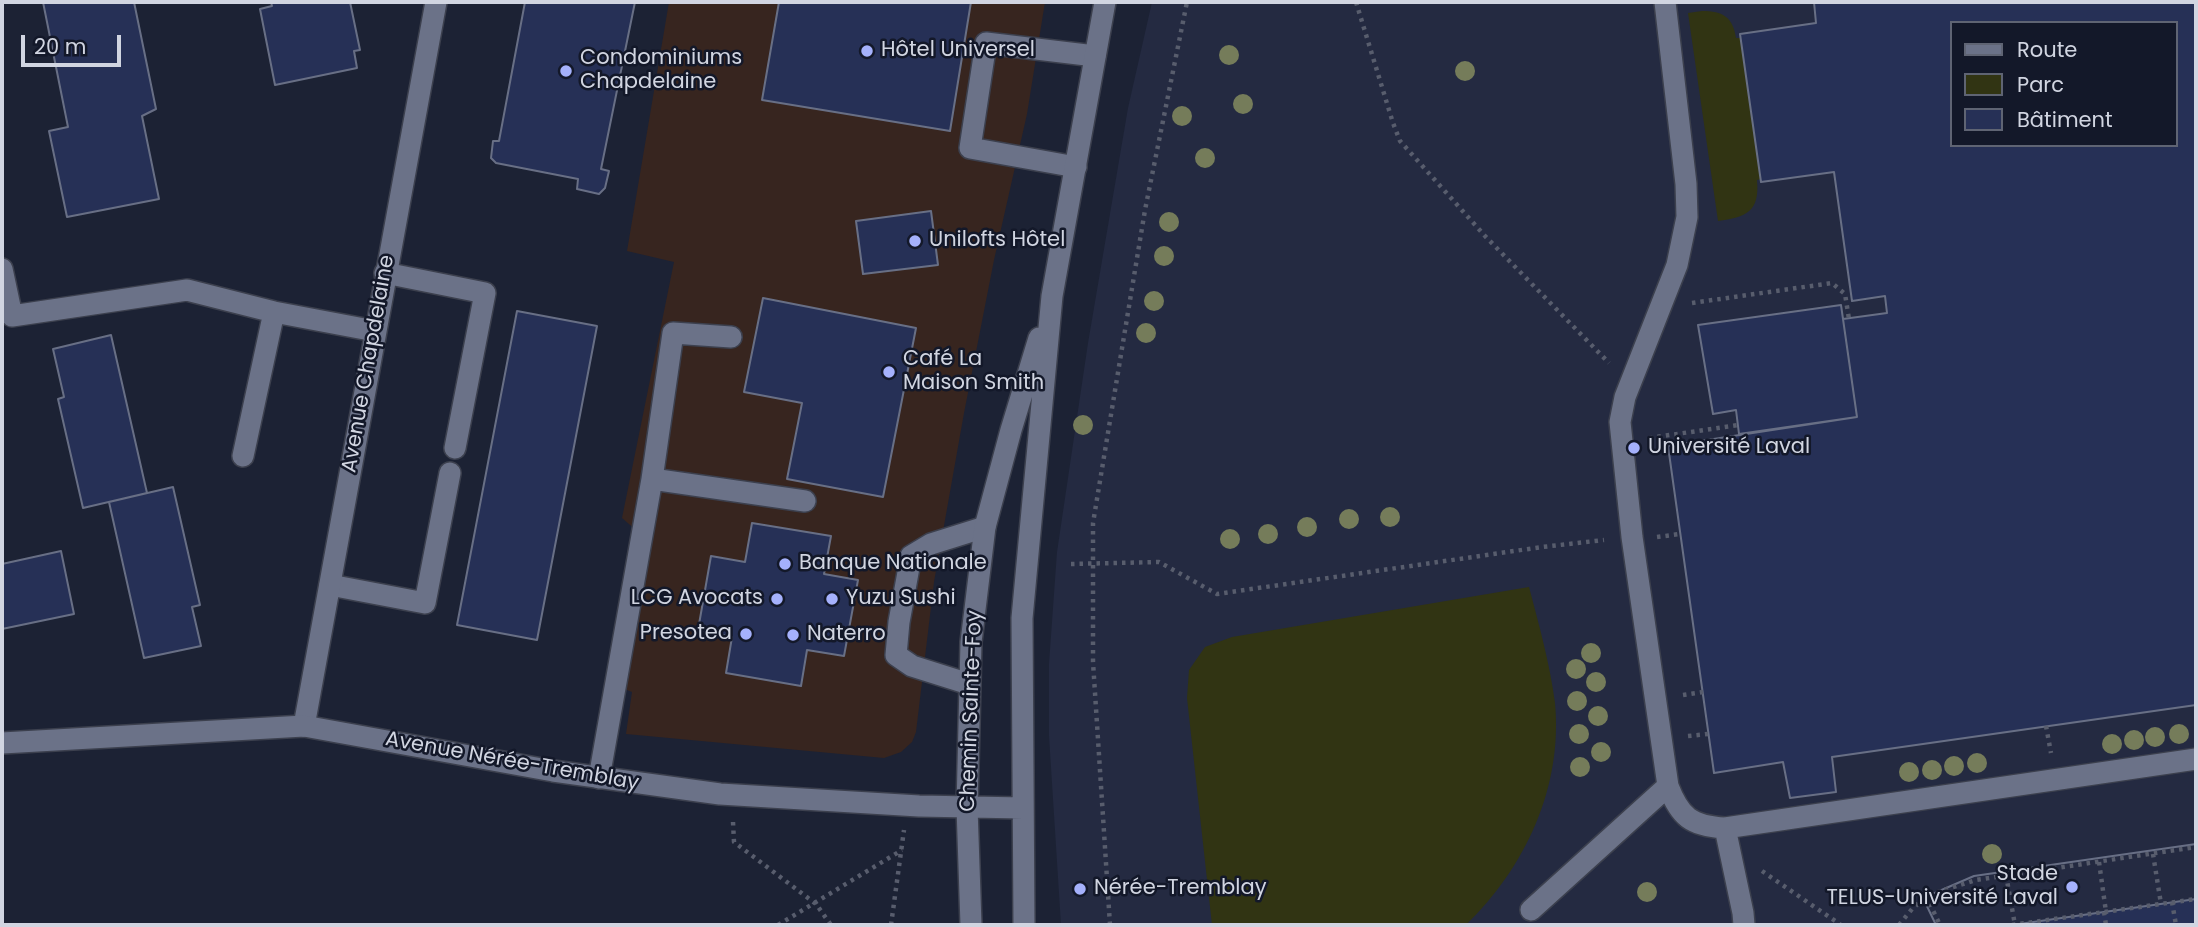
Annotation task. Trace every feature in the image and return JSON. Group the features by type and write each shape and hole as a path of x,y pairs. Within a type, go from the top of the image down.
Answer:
{"street":[{"name":"Avenue Chapdelaine","path":"304,726 436,2"},
{"name":"Chemin Sainte-Foy","path":"1024,925 1022,618 1052,296 1105,2"},
{"path":"1665,2 1687,204 1682,245 1622,407 1621,442 1668,786 1675,804 1684,816 1727,838 2196,759"},
{"path":"1076,167 970,148 986,43 1096,56"},
{"path":"2,269 12,316 187,290 274,312 374,331"},
{"path":"385,273 485,293 456,448"},
{"name":"Chemin Sainte-Foy","path":"971,925 967,807 968,684 985,527 1052,296"},
{"path":"243,456 274,312"},
{"path":"599,778 652,480 673,333 731,337"},
{"path":"330,585 425,603 450,473"},
{"path":"652,480 806,501"},
{"path":"968,684 912,666 897,655 899,622 911,556 931,544 985,527"},
{"name":"Avenue Nérée-Tremblay","path":"2,743 304,726 599,778 732,795 906,805 1023,808"},
{"path":"1531,910 1668,786"},
{"path":"1727,838 1744,925"}],"path":[{"path":"1110,925 1093,662 1093,523 1145,210 1187,2"},
{"path":"1356,2 1392,123 1400,141 1485,236 1630,383"},
{"path":"1660,307 1832,284 1845,294 1849,318"},
{"path":"1621,442 1739,425"},
{"path":"1071,564 1159,562 1217,594 1542,547 1632,537"},
{"path":"732,795 733,842 816,904 831,925"},
{"path":"891,925 906,805"},
{"path":"1727,838 1841,925"},
{"path":"1899,925 1926,896 1976,880 2196,847"},
{"path":"778,925 902,850"},
{"path":"2153,854 2161,904"},
{"path":"2099,862 2106,925"},
{"path":"2006,875 2013,925 2036,924 2196,899"},
{"path":"1926,896 1940,925"},
{"path":"2172,902 2176,925"}],"shaded area":[{"path":"669,2 1045,2 1027,114 994,260 934,582 916,732 912,742 901,752 884,758 626,734 632,692 610,683 637,531 622,518 674,262 627,251"},
{"name":"Université Laval","path":"1152,2 2196,2 2196,925 1061,925 1049,736 1049,664 1057,552 1088,343 1128,108"}],"green space":[{"path":"1716,12 1726,17 1736,38 1741,38 1761,179 1757,180 1756,199 1749,211 1718,221 1688,13"},
{"path":"1529,587 1555,703 1553,765 1536,824 1506,878 1487,903 1466,925 1212,925 1187,698 1189,670 1205,647 1232,637"}],"building":[{"path":"43,2 134,2 156,109 142,116 159,199 67,217 49,131 68,127"},
{"path":"271,2 350,2 360,50 354,51 357,68 275,85 260,9 272,6"},
{"name":"Condominiums Chapdelaine","path":"525,2 635,2 601,169 609,171 605,188 599,194 577,189 578,179 496,163 491,158 493,141 499,141"},
{"name":"Hôtel Universel","path":"779,2 971,2 950,131 762,100"},
{"path":"1814,2 2196,2 2196,705 1832,757 1836,792 1790,798 1783,762 1714,773 1668,446 1857,417 1843,319 1887,313 1885,296 1852,301 1834,172 1761,182 1740,34 1816,23"},
{"path":"931,211 938,265 863,274 856,221"},
{"path":"763,298 916,328 883,497 787,479 802,403 744,392"},
{"path":"1841,305 1857,417 1739,434 1736,410 1713,414 1698,325"},
{"path":"517,311 597,326 537,640 457,625"},
{"path":"111,335 147,493 83,508 58,399 64,397 53,349"},
{"path":"173,487 200,605 192,607 201,646 144,658 109,502"},
{"path":"752,523 831,536 824,574 858,580 844,656 807,650 801,686 726,673 732,637 698,630 711,556 745,562"},
{"path":"61,551 74,614 2,629 2,564"},
{"name":"Stade TELUS-Université Laval","path":"2196,844 2196,899 2012,925 1936,925 1923,898 1974,876"},
{"name":"Stade TELUS-Université Laval","path":"2196,844 2196,925 1936,925 1923,898 1974,876"}],"place":[{"name":"Hôtel Universel","path":"867,51"},
{"name":"Condominiums Chapdelaine","path":"566,71"},
{"name":"Unilofts Hôtel","path":"915,241"},
{"name":"Café La Maison Smith","path":"889,372"},
{"name":"Université Laval","path":"1634,448"},
{"name":"Banque Nationale","path":"785,564"},
{"name":"LCG Avocats","path":"777,599"},
{"name":"Yuzu Sushi","path":"832,599"},
{"name":"Presotea","path":"746,634"},
{"name":"Naterro","path":"793,635"},
{"name":"Stade TELUS-Université Laval","path":"2072,887"},
{"name":"Nérée-Tremblay","path":"1080,889"}]}
